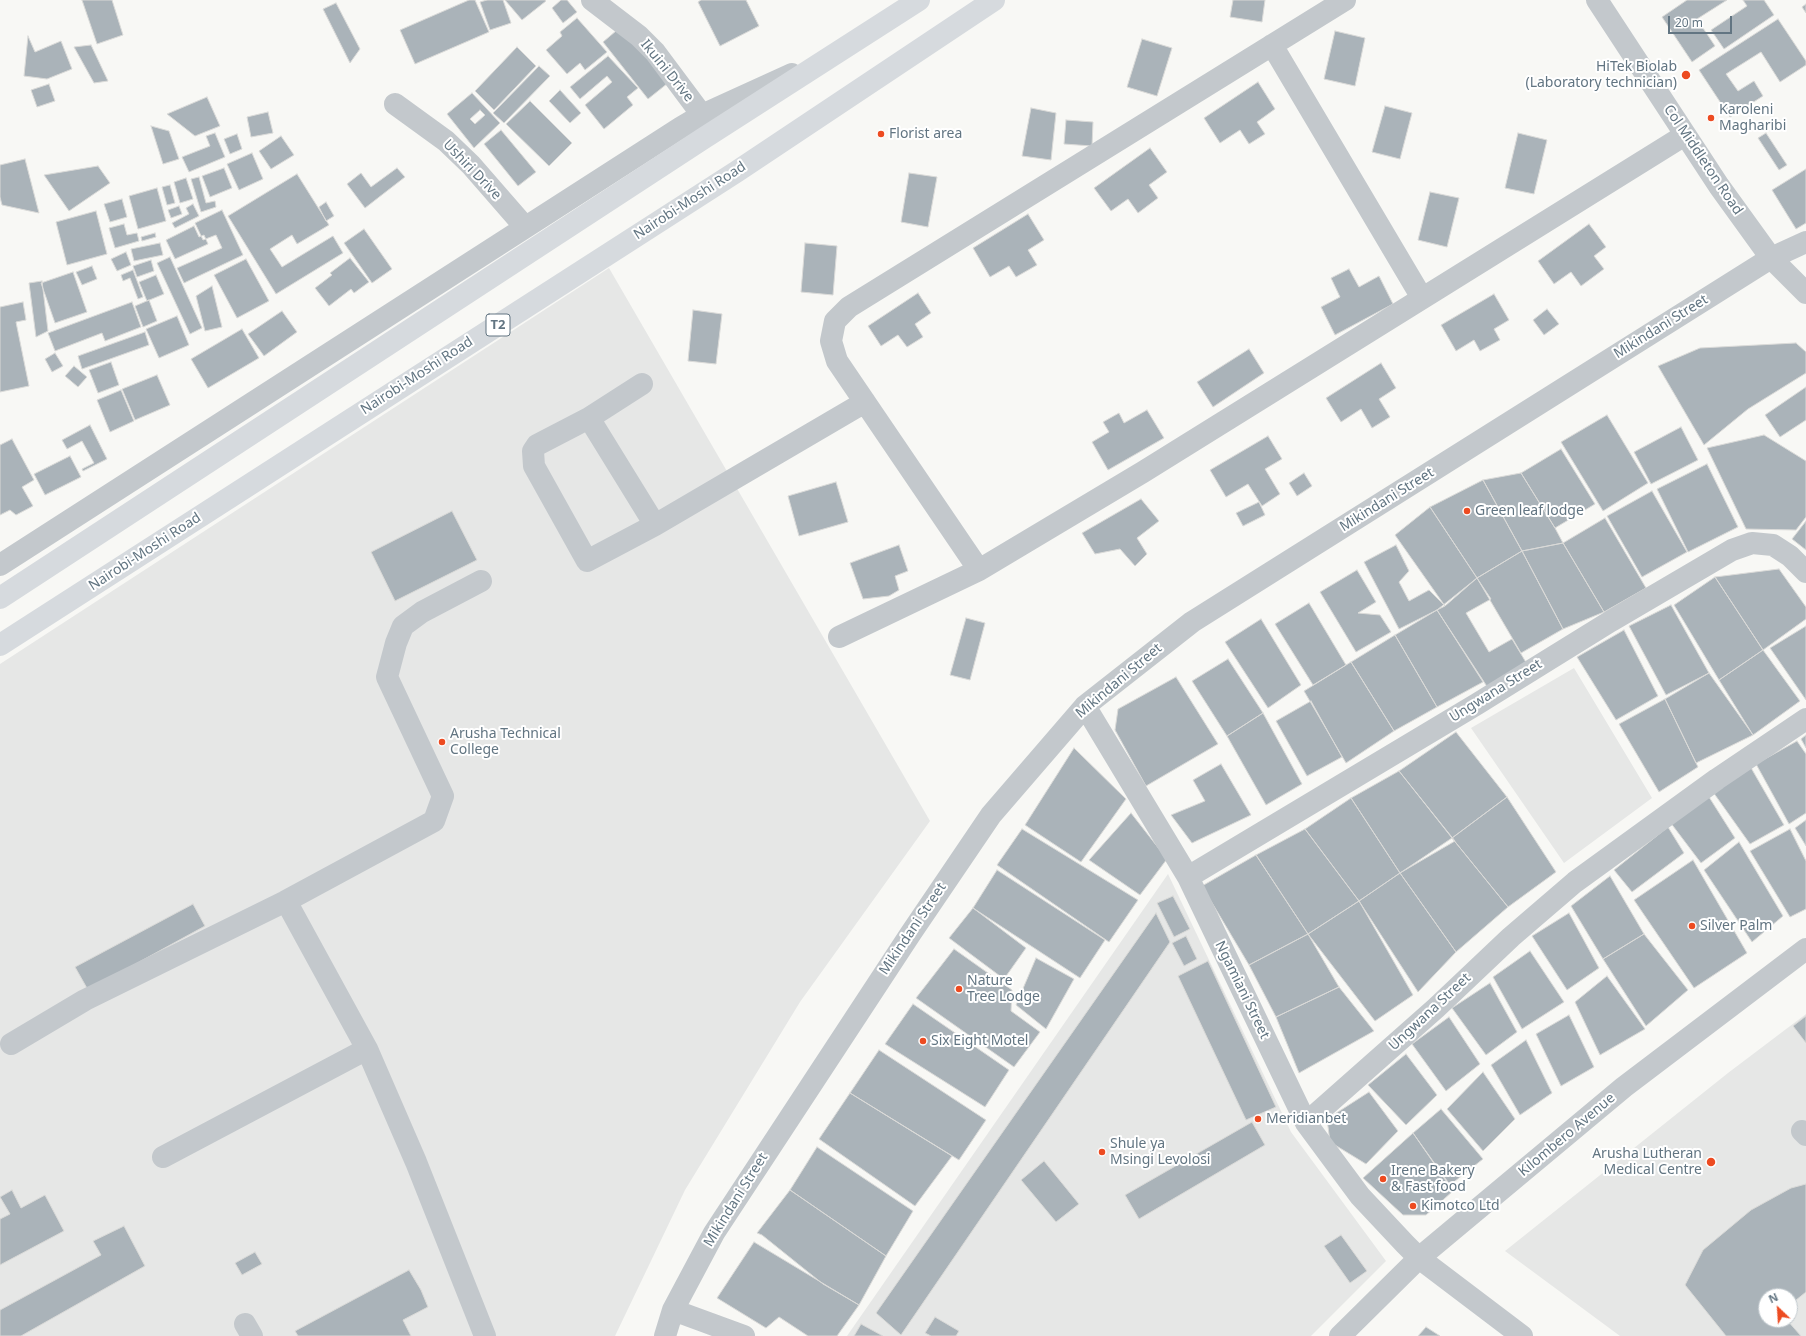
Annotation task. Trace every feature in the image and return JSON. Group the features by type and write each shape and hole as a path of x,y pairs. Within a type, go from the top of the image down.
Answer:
{"highway":[{"path":"0,598 919,0"},
{"name":"Nairobi-Moshi Road","path":"0,645 736,172 994,0"}],"street":[{"name":"Ikuini Drive","path":"592,0 639,36 655,52 702,115"},
{"path":"979,570 837,361 831,341 835,321 849,307 1345,0"},
{"name":"Col Middleton Road","path":"1597,0 1685,135 1771,258 1806,293"},
{"path":"1272,45 1422,298"},
{"path":"0,565 525,227 702,115 834,54"},
{"name":"Ushiri Drive","path":"395,104 446,141 466,160 525,227"},
{"path":"839,637 979,570 1143,472 1685,135"},
{"name":"Mikindani Street","path":"665,1336 673,1310 714,1233 828,1058 986,822 1085,706 1192,622 1771,258 1806,242"},
{"path":"642,384 589,418 537,445 533,451 534,466 588,561 655,525 865,402"},
{"path":"589,418 655,525"},
{"name":"Ungwana Street","path":"1188,877 1611,621 1732,550 1752,543 1773,545 1790,556 1806,572"},
{"path":"12,1044 85,1000 286,901 434,821 443,796 387,677 396,643 403,626 422,612 481,581"},
{"name":"Ngamiani Street","path":"1085,706 1188,877 1306,1122 1360,1196 1419,1258 1522,1336"},
{"name":"Ungwana Street","path":"1306,1122 1436,1008 1511,936 1575,882 1716,779 1806,719"},
{"path":"286,901 367,1050 416,1162 485,1336"},
{"name":"Kilombero Avenue","path":"1340,1336 1419,1258 1624,1087 1806,949"},
{"path":"163,1157 367,1050"},
{"path":"673,1310 744,1336"}],"shaded area":[{"name":"Arusha Technical College","path":"609,268 930,821 800,1002 685,1190 615,1336 0,1336 0,664"},
{"path":"1574,668 1652,798 1564,863 1471,728"},
{"path":"1168,874 1291,1132 1386,1261 1311,1336 847,1336"},
{"name":"Arusha Lutheran Medical Centre","path":"1806,1014 1806,1336 1620,1336 1505,1251 1728,1073"}],"building":[{"path":"82,0 112,0 123,35 97,44"},
{"path":"469,0 475,0 489,32 415,64 400,30"},
{"path":"487,0 503,0 511,23 490,30 480,2"},
{"path":"505,0 545,0 546,1 522,20"},
{"path":"561,0 567,0 577,12 563,23 552,8"},
{"path":"701,0 746,0 759,26 720,46 698,2"},
{"path":"1233,0 1265,0 1262,22 1230,17"},
{"path":"1687,0 1727,0 1697,19 1715,46 1692,62 1662,17"},
{"path":"1743,0 1764,0 1774,15 1724,49 1711,30 1747,6"},
{"path":"336,3 360,49 350,63 323,9"},
{"path":"1806,4 1806,13 1802,7"},
{"path":"577,18 607,52 585,70 580,63 567,74 546,50 562,36 560,32"},
{"path":"1778,19 1806,61 1806,65 1780,82 1761,52 1726,74 1738,91 1754,81 1763,96 1730,117 1699,70"},
{"path":"623,25 668,83 648,99 603,42"},
{"path":"1335,31 1365,38 1355,86 1324,79"},
{"path":"28,36 35,52 61,41 72,69 47,79 24,76"},
{"path":"1142,39 1172,48 1157,96 1127,87"},
{"path":"91,45 108,81 94,83 74,47"},
{"path":"517,47 536,66 494,110 475,91"},
{"path":"608,56 638,88 627,97 633,105 604,129 585,105 612,82 607,76 580,99 570,87"},
{"path":"539,66 550,76 504,123 493,113"},
{"path":"1258,82 1275,109 1257,122 1265,134 1249,144 1240,130 1220,143 1204,118"},
{"path":"49,84 55,101 37,107 31,90"},
{"path":"560,90 581,113 570,123 549,101"},
{"path":"472,93 500,123 474,148 447,114","holes":["480,110 485,115 475,124 470,119"]},
{"path":"207,97 220,126 195,136 167,114"},
{"path":"530,101 572,143 549,166 506,124"},
{"path":"1385,106 1412,113 1400,159 1372,152"},
{"path":"1031,108 1056,113 1051,160 1022,156"},
{"path":"268,112 273,133 251,137 247,117"},
{"path":"1066,120 1093,122 1092,146 1064,144"},
{"path":"151,126 169,131 179,159 163,164"},
{"path":"501,130 536,172 518,186 484,144"},
{"path":"215,133 225,157 189,172 182,157 210,146 206,136"},
{"path":"1518,133 1547,140 1534,194 1505,188"},
{"path":"1766,133 1787,165 1779,170 1758,138"},
{"path":"237,134 242,149 230,154 224,139"},
{"path":"281,136 294,155 271,169 259,151"},
{"path":"1150,148 1167,172 1149,185 1158,198 1138,213 1128,199 1111,211 1094,188"},
{"path":"252,153 263,179 239,190 227,164"},
{"path":"25,159 39,213 2,205 0,197 0,165"},
{"path":"98,166 110,183 69,211 44,175"},
{"path":"224,168 232,188 210,197 202,176"},
{"path":"397,168 405,177 365,208 347,184 361,173 371,187"},
{"path":"1806,169 1806,223 1796,229 1772,190"},
{"path":"909,173 937,177 928,227 901,222"},
{"path":"297,174 329,225 297,244 292,235 270,249 282,267 333,236 343,253 276,294 228,216"},
{"path":"199,177 206,203 215,201 216,207 201,212 191,179"},
{"path":"186,178 193,199 180,203 174,182"},
{"path":"170,185 175,203 167,205 162,187"},
{"path":"157,188 166,221 138,229 129,196"},
{"path":"1430,192 1459,198 1447,247 1418,240"},
{"path":"122,199 127,217 110,222 104,204"},
{"path":"326,202 334,216 326,221 319,207"},
{"path":"193,204 199,216 175,228 172,223 189,214 186,208"},
{"path":"179,206 182,214 171,218 168,210"},
{"path":"222,210 243,255 184,283 177,268 222,248 216,235 203,240 195,223"},
{"path":"96,211 107,254 67,265 56,222"},
{"path":"1028,214 1044,240 1028,250 1037,265 1016,277 1009,266 990,277 973,248"},
{"path":"124,224 127,235 137,233 139,241 115,248 109,228"},
{"path":"1589,224 1606,247 1594,256 1604,269 1581,286 1571,272 1554,284 1538,261"},
{"path":"194,226 199,237 204,235 208,244 175,259 166,240"},
{"path":"364,229 392,269 372,283 344,243"},
{"path":"155,233 156,237 142,241 141,237"},
{"path":"160,243 163,255 134,261 131,249"},
{"path":"805,243 837,246 833,295 801,292"},
{"path":"126,252 131,265 117,271 111,259"},
{"path":"170,257 202,328 190,334 157,263"},
{"path":"350,258 369,282 354,293 351,289 329,306 315,288 332,275 330,273"},
{"path":"246,259 269,301 237,318 214,275"},
{"path":"151,260 154,271 137,277 133,266"},
{"path":"92,266 97,279 82,285 76,272"},
{"path":"1349,269 1359,287 1379,276 1393,304 1335,335 1321,307 1340,297 1331,278"},
{"path":"133,270 143,297 138,299 130,278 123,281 121,275"},
{"path":"73,272 87,312 55,323 41,283"},
{"path":"156,275 164,294 147,301 139,282"},
{"path":"42,281 48,331 36,337 29,283"},
{"path":"212,286 222,327 205,331 196,296"},
{"path":"918,293 931,313 915,324 923,337 907,347 898,335 881,346 868,326"},
{"path":"1494,294 1509,320 1494,329 1500,340 1480,351 1474,340 1456,351 1441,325"},
{"path":"149,300 157,321 143,327 135,306"},
{"path":"23,302 26,320 16,322 29,386 0,392 0,307"},
{"path":"132,302 141,327 105,341 102,333 55,351 48,333"},
{"path":"1547,309 1559,324 1544,335 1533,320"},
{"path":"693,310 722,314 716,364 688,361"},
{"path":"282,311 297,332 264,356 248,334"},
{"path":"177,316 189,345 159,358 146,329"},
{"path":"242,329 259,358 208,388 191,359"},
{"path":"145,332 149,345 82,369 78,356"},
{"path":"1796,343 1806,352 1806,373 1748,409 1704,445 1658,366 1700,348"},
{"path":"1249,349 1264,373 1213,407 1197,382"},
{"path":"55,353 63,366 52,372 45,359"},
{"path":"111,362 119,385 98,393 89,370"},
{"path":"1381,363 1396,388 1379,399 1390,417 1372,428 1361,409 1341,422 1326,398"},
{"path":"74,366 87,377 78,387 65,376"},
{"path":"157,375 170,405 135,420 122,389"},
{"path":"1806,387 1806,420 1780,437 1765,415"},
{"path":"121,390 134,421 110,432 97,400"},
{"path":"1147,410 1164,438 1108,470 1092,442 1109,432 1103,422 1119,413 1124,423"},
{"path":"1607,415 1648,483 1603,511 1561,442"},
{"path":"90,425 107,459 83,471 82,469 94,463 82,441 67,449 62,440"},
{"path":"1681,427 1698,460 1651,484 1634,452"},
{"path":"1764,435 1806,461 1806,517 1796,530 1746,529 1707,448"},
{"path":"1268,436 1282,459 1265,469 1280,494 1262,506 1248,484 1226,497 1210,470"},
{"path":"12,439 34,480 22,487 33,506 16,515 10,510 0,515 0,445"},
{"path":"1561,449 1595,504 1555,528 1521,473"},
{"path":"70,456 81,477 45,495 34,474"},
{"path":"1707,464 1738,527 1688,552 1657,489"},
{"path":"1304,473 1312,486 1297,496 1289,483"},
{"path":"1521,473 1563,543 1522,551 1483,480"},
{"path":"1483,480 1522,551 1477,578 1430,507"},
{"path":"836,482 848,522 799,536 788,496"},
{"path":"1652,491 1687,552 1642,577 1607,516"},
{"path":"1141,499 1159,521 1137,538 1147,554 1135,566 1120,549 1095,554 1082,533"},
{"path":"1259,502 1265,515 1243,526 1236,513"},
{"path":"1430,507 1477,578 1445,606 1395,535"},
{"path":"452,511 477,560 395,601 371,552"},
{"path":"1605,518 1646,588 1604,612 1563,543"},
{"path":"1806,521 1806,550 1792,539"},
{"path":"1563,543 1604,612 1563,629 1522,551"},
{"path":"899,545 908,571 895,576 899,590 889,596 863,599 850,563"},
{"path":"1396,545 1409,571 1399,582 1409,601 1429,590 1445,606 1399,629 1364,562"},
{"path":"1522,551 1563,629 1521,653 1477,578"},
{"path":"1779,569 1806,607 1806,619 1763,650 1715,577"},
{"path":"1357,570 1376,602 1358,613 1380,615 1391,632 1356,652 1320,592"},
{"path":"1715,577 1763,650 1719,680 1674,605"},
{"path":"1477,578 1491,599 1466,613 1489,652 1512,639 1527,664 1488,688 1437,610"},
{"path":"1309,603 1346,665 1313,685 1275,624"},
{"path":"1671,605 1709,673 1666,695 1629,626"},
{"path":"1437,610 1483,682 1437,707 1395,635"},
{"path":"966,618 985,623 970,680 950,675"},
{"path":"1261,619 1301,685 1268,708 1225,642"},
{"path":"1806,626 1806,700 1770,648"},
{"path":"1624,630 1658,696 1616,720 1577,657"},
{"path":"1395,635 1437,707 1394,731 1351,662"},
{"path":"1763,650 1800,701 1753,735 1719,680"},
{"path":"1228,659 1263,713 1227,736 1192,681"},
{"path":"1351,662 1394,731 1346,763 1304,691"},
{"path":"1709,673 1753,735 1696,763 1665,699"},
{"path":"1176,677 1218,744 1146,786 1115,730 1118,709"},
{"path":"1665,699 1698,767 1659,792 1619,724"},
{"path":"1311,701 1342,757 1307,776 1276,721"},
{"path":"1263,713 1302,784 1266,805 1227,736"},
{"path":"1456,732 1507,797 1452,838 1399,771"},
{"path":"1806,735 1806,748 1801,739"},
{"path":"1797,741 1806,754 1806,813 1789,824 1756,764"},
{"path":"1074,748 1126,799 1081,862 1025,825"},
{"path":"1221,764 1251,815 1192,843 1171,815 1205,801 1193,780"},
{"path":"1750,766 1784,825 1750,844 1713,792"},
{"path":"1399,771 1455,841 1400,873 1351,798"},
{"path":"1507,797 1556,872 1508,907 1452,838"},
{"path":"1709,797 1735,838 1701,863 1670,822"},
{"path":"1351,798 1400,873 1359,901 1305,829"},
{"path":"1131,813 1167,859 1140,895 1089,860"},
{"path":"1806,820 1806,846 1795,828"},
{"path":"1668,827 1684,853 1632,892 1614,870"},
{"path":"1022,829 1138,900 1109,942 997,865"},
{"path":"1305,829 1359,901 1308,934 1256,855"},
{"path":"1790,829 1806,861 1806,909 1790,917 1750,851"},
{"path":"1452,838 1508,907 1456,952 1400,873"},
{"path":"1739,842 1783,916 1752,942 1704,870"},
{"path":"1256,855 1308,934 1249,965 1202,886"},
{"name":"Silver Palm","path":"1693,860 1747,953 1694,988 1634,900"},
{"path":"997,870 1105,940 1080,978 973,908"},
{"path":"1400,873 1456,952 1418,992 1359,901"},
{"path":"1610,876 1644,934 1603,959 1571,906"},
{"path":"1173,896 1190,929 1174,937 1157,903"},
{"path":"1359,901 1413,995 1375,1021 1308,934"},
{"path":"193,904 205,926 88,990 75,967"},
{"path":"973,908 1026,948 1004,979 949,938"},
{"path":"1156,913 1170,942 901,1335 876,1313"},
{"path":"1569,913 1599,968 1567,990 1532,936"},
{"path":"1308,934 1339,987 1276,1017 1249,965"},
{"path":"1644,934 1688,990 1646,1026 1603,959"},
{"path":"1186,936 1197,959 1184,966 1172,943"},
{"path":"954,949 1012,990 1011,1011 1040,1032 1014,1067 916,998"},
{"path":"1530,951 1564,1002 1522,1029 1493,977"},
{"path":"1036,958 1074,979 1046,1029 1016,1005"},
{"path":"1208,961 1276,1107 1246,1120 1178,976"},
{"path":"1607,976 1645,1029 1600,1055 1575,1002"},
{"path":"1490,983 1517,1032 1486,1055 1452,1008"},
{"path":"1339,987 1374,1031 1299,1073 1276,1017"},
{"path":"913,1004 1009,1070 985,1107 885,1044"},
{"path":"1569,1015 1594,1067 1561,1086 1536,1034"},
{"path":"1806,1016 1806,1043 1793,1026"},
{"path":"1449,1017 1480,1064 1446,1091 1412,1044"},
{"path":"1526,1040 1552,1093 1520,1115 1491,1065"},
{"path":"879,1050 986,1120 959,1160 850,1093"},
{"path":"1406,1054 1437,1095 1406,1125 1368,1085"},
{"path":"1483,1072 1515,1119 1483,1151 1447,1109"},
{"path":"1369,1092 1398,1131 1366,1164 1330,1142 1327,1119"},
{"path":"850,1093 952,1156 915,1206 819,1139"},
{"path":"1441,1109 1483,1159 1450,1185 1413,1133"},
{"path":"1252,1122 1265,1145 1139,1219 1125,1195"},
{"path":"1413,1133 1453,1191 1426,1215 1403,1215 1363,1178"},
{"path":"817,1147 913,1211 886,1256 790,1190"},
{"path":"1044,1161 1079,1204 1056,1222 1021,1180"},
{"path":"1806,1184 1806,1292 1798,1298 1798,1288 1758,1288 1758,1328 1794,1328 1801,1336 1726,1336 1685,1285 1703,1250 1751,1210 1791,1188"},
{"path":"12,1190 21,1208 45,1195 64,1231 0,1265 0,1219 10,1214 0,1197"},
{"path":"790,1190 886,1256 859,1305 823,1284 762,1235 757,1233"},
{"path":"124,1226 145,1266 21,1336 0,1336 0,1310 101,1255 93,1241"},
{"path":"1341,1235 1367,1271 1350,1283 1324,1246"},
{"path":"754,1242 859,1305 837,1336 808,1336 779,1317 766,1328 717,1298"},
{"path":"255,1252 262,1264 242,1275 235,1263"},
{"path":"409,1270 421,1290 428,1307 403,1320 411,1336 298,1336 295,1331"},
{"path":"935,1317 959,1331 956,1336 931,1336 925,1333"},
{"path":"861,1324 883,1336 854,1336"},
{"path":"1426,1327 1440,1336 1418,1336"}],"place":[{"name":"HiTek Biolab (Laboratory technician)","path":"1686,75"},
{"name":"Karoleni Magharibi","path":"1711,118"},
{"name":"Florist area","path":"881,134"},
{"name":"Green leaf lodge","path":"1467,511"},
{"name":"Arusha Technical College","path":"442,742"},
{"name":"Silver Palm","path":"1692,926"},
{"name":"Nature Tree Lodge","path":"959,989"},
{"name":"Six Eight Motel","path":"923,1041"},
{"name":"Meridianbet","path":"1258,1119"},
{"name":"Shule ya Msingi Levolosi","path":"1102,1152"},
{"name":"Arusha Lutheran Medical Centre","path":"1711,1162"},
{"name":"Irene Bakery & Fast food","path":"1383,1179"},
{"name":"Kimotco Ltd","path":"1413,1206"}]}
